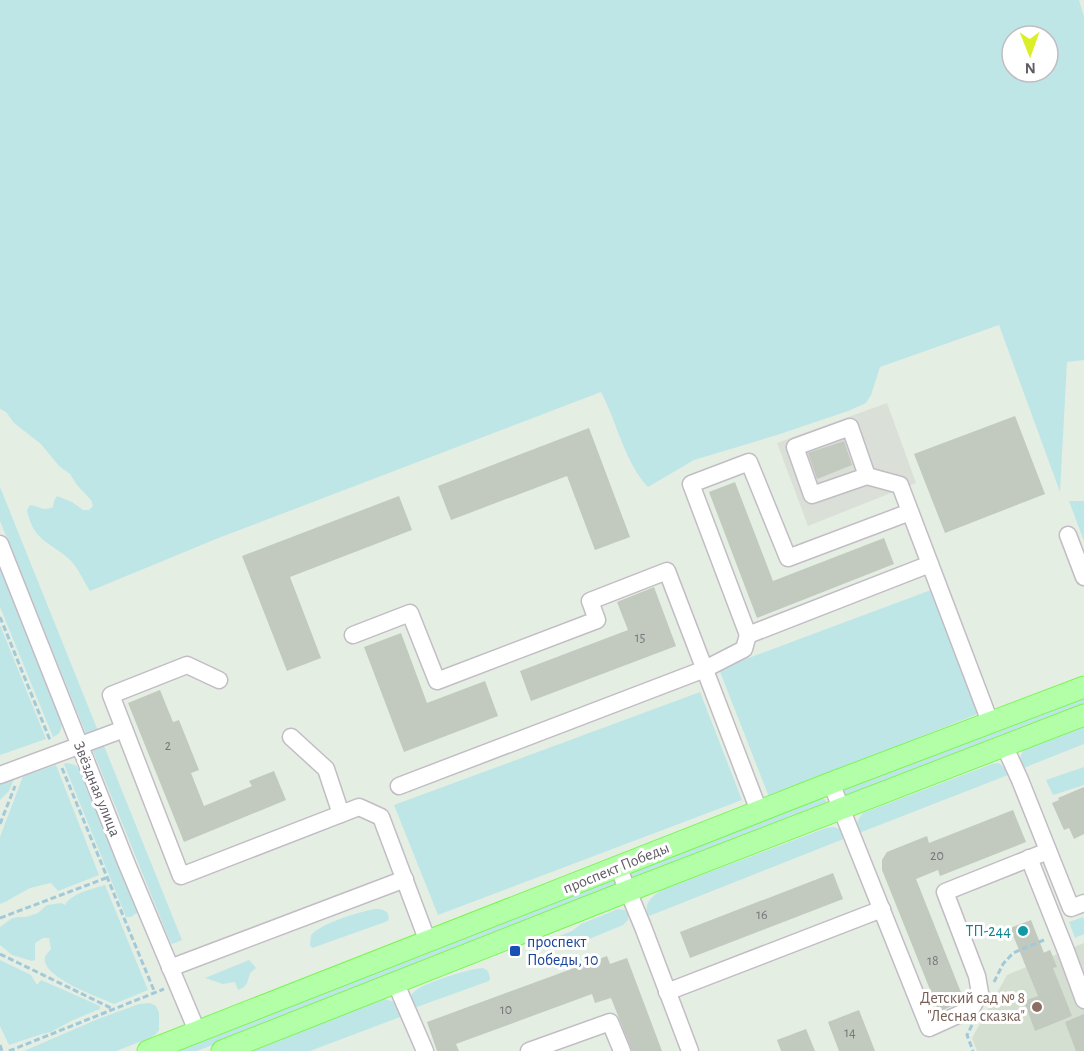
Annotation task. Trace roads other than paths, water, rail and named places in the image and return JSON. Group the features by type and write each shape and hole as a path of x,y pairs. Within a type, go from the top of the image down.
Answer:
{"main road":[{"name":"проспект Победы","path":"148,1051 831,783 1084,687"},
{"name":"проспект Победы","path":"222,1051 1084,715"}],"street":[{"path":"867,476 850,427 795,447 812,495 867,476 900,485 990,722"},
{"path":"399,786 705,669 744,649 748,635 691,483 749,462 788,558 910,512"},
{"path":"1068,535 1084,577"},
{"name":"Звёздная улица","path":"0,544 126,862 197,1031"},
{"path":"748,635 930,564"},
{"path":"353,635 410,613 437,681 597,620 590,601 667,571 759,811"},
{"path":"219,680 187,665 111,694 181,876 359,807 381,817 428,942"},
{"path":"0,775 124,729"},
{"path":"291,737 326,769 341,814"},
{"path":"1004,745 1071,908 1084,903"},
{"path":"831,783 929,1028 971,1009 980,993 977,976 945,892 1048,850"},
{"path":"1029,858 1084,1000"},
{"path":"618,867 690,1051"},
{"path":"170,968 405,879"},
{"path":"667,992 882,909"},
{"path":"396,984 425,1051"},
{"path":"529,1051 610,1022 622,1051"}],"place":[{"name":"ТП-244","path":"1023,931"},
{"name":"проспект Победы, 10","path":"515,951"},
{"name":"Детский сад № 8 \"Лесная сказка\"","path":"1037,1007"}]}
